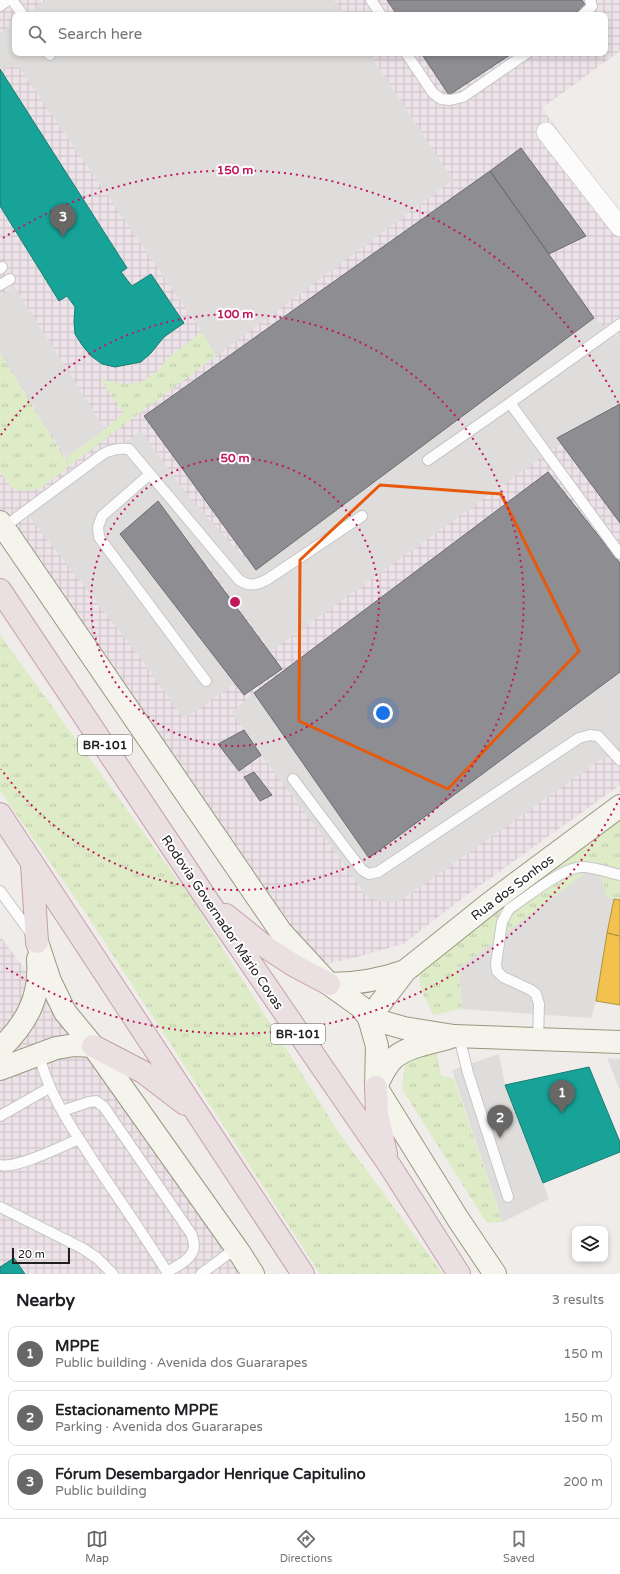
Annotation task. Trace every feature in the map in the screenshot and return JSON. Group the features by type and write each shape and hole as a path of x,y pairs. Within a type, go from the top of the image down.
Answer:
{"highway":[{"name":"Rodovia Governador Mário Covas","path":"0,590 208,901 390,1166 459,1274"},
{"path":"0,814 303,1274"},
{"path":"32,862 37,942"},
{"path":"208,901 267,948 295,966 329,984"},
{"path":"93,1046 143,1072 197,1113"},
{"path":"376,1087 379,1120 390,1166"}],"main road":[{"path":"2,524 281,932 329,984 361,1007 369,1018 377,1046 376,1087 458,1220 495,1274"},
{"name":"Rua dos Sonhos","path":"369,1018 405,971 490,903 620,806"},
{"path":"37,942 50,981 71,1021 93,1046 253,1274"},
{"path":"0,1049 21,1025 35,998 39,970 37,942"},
{"name":"Rua dos Sonhos","path":"329,984 361,983 379,980 405,971"},
{"path":"369,1018 404,1028 457,1036 620,1042"},
{"path":"376,1087 385,1069 398,1055 406,1050 457,1036"},
{"path":"0,1070 39,1054 67,1046 93,1046"}],"street":[{"path":"546,132 620,227"}],"lane":[{"path":"0,6 8,0"},
{"path":"12,0 21,12"},
{"path":"371,0 379,12"},
{"path":"586,12 592,6 590,0"},
{"path":"408,56 433,93 441,99 450,100 463,97 524,56"},
{"path":"0,285 10,278"},
{"path":"428,460 620,324"},
{"path":"510,403 620,554"},
{"path":"2,524 111,450 121,448 129,449 239,580 246,585 256,585 268,579 362,516"},
{"path":"150,474 102,516 98,527 99,537 206,681"},
{"path":"293,779 362,870 369,874 378,872 580,738 590,735 598,736 620,760"},
{"path":"538,1040 539,1004 536,994 531,990 503,977 497,971 496,964 502,922 509,909 559,874 582,867 620,875"},
{"path":"0,891 4,901 37,942"},
{"path":"457,1036 508,1197"},
{"path":"39,1054 49,1088 62,1111 167,1273 181,1264 192,1253 194,1245 192,1235 104,1107 96,1101 62,1111"},
{"path":"0,1116 49,1088"},
{"path":"0,1165 8,1166 21,1163 79,1139"},
{"path":"0,1207 82,1248 98,1258 113,1274"},
{"path":"202,1274 236,1248"}],"highlighted area":[{"path":"380,485 501,494 579,651 448,789 299,721 300,560"}],"shaded area":[{"path":"0,0 620,0 620,51 542,108 620,215 620,785 468,894 403,944 326,964 316,959 306,948 145,723 0,509"},
{"path":"47,0 334,0 342,12 30,12"},
{"path":"12,24 12,56 371,56 453,180 216,356 202,332 18,66 0,69 0,33"},
{"path":"14,286 105,429 66,458 0,352 0,296"},
{"path":"594,318 620,339 620,401 271,651 223,585 158,502 120,533 234,684 184,719 136,652 28,515 141,431 191,500 256,570"},
{"path":"620,672 620,746 400,901 385,902 367,897 331,846 261,755 232,712 254,693 369,858"},
{"path":"597,864 607,897 614,899 596,1001 591,1018 462,1009 459,968"},
{"path":"0,936 250,1274 0,1274"},
{"path":"499,1054 505,1085 549,1199 503,1222 452,1070"},
{"path":"607,1058 620,1059 620,1090"}],"green space":[{"path":"202,332 216,356 41,488 25,491 13,489 0,472 0,353 68,464 66,458 124,413 100,379 124,384 141,382 158,371 168,358"},
{"path":"0,635 191,898 339,1133 443,1274 320,1274 83,909 0,791"},
{"path":"620,804 620,900 607,897 597,865 459,968 462,1009 433,1015 422,992 417,968"},
{"path":"436,1049 441,1075 454,1079 503,1222 487,1223 402,1089 405,1064"}],"building: Homes":[{"path":"614,899 620,900 620,936 607,933"},
{"path":"607,933 620,936 620,1005 596,1001"}],"building: Public":[{"path":"0,69 127,268 121,272 132,286 151,274 184,323 164,337 151,353 141,362 115,367 102,364 91,356 75,334 75,307 67,296 59,301 0,206"},
{"path":"589,1067 620,1142 620,1152 543,1183 505,1085"},
{"path":"14,1258 25,1274 0,1274 0,1267"}],"building: Industry":[{"path":"387,0 582,0 586,6 577,12 395,12"},
{"path":"423,56 508,56 449,95"},
{"path":"521,148 586,236 549,254 490,171"},
{"path":"490,171 594,318 256,570 144,416"},
{"path":"620,404 620,523 557,438"},
{"path":"548,472 620,563 620,672 369,858 254,693"},
{"path":"158,501 282,669 244,695 120,534"},
{"path":"244,730 261,755 239,771 218,744"},
{"path":"254,772 272,795 260,801 244,777"}],"place":[{"name":"Fórum Desembargador Henrique Capitulino","path":"63,237"},
{"name":"MPPE","path":"562,1113"},
{"name":"Estacionamento MPPE","path":"500,1138"}]}
